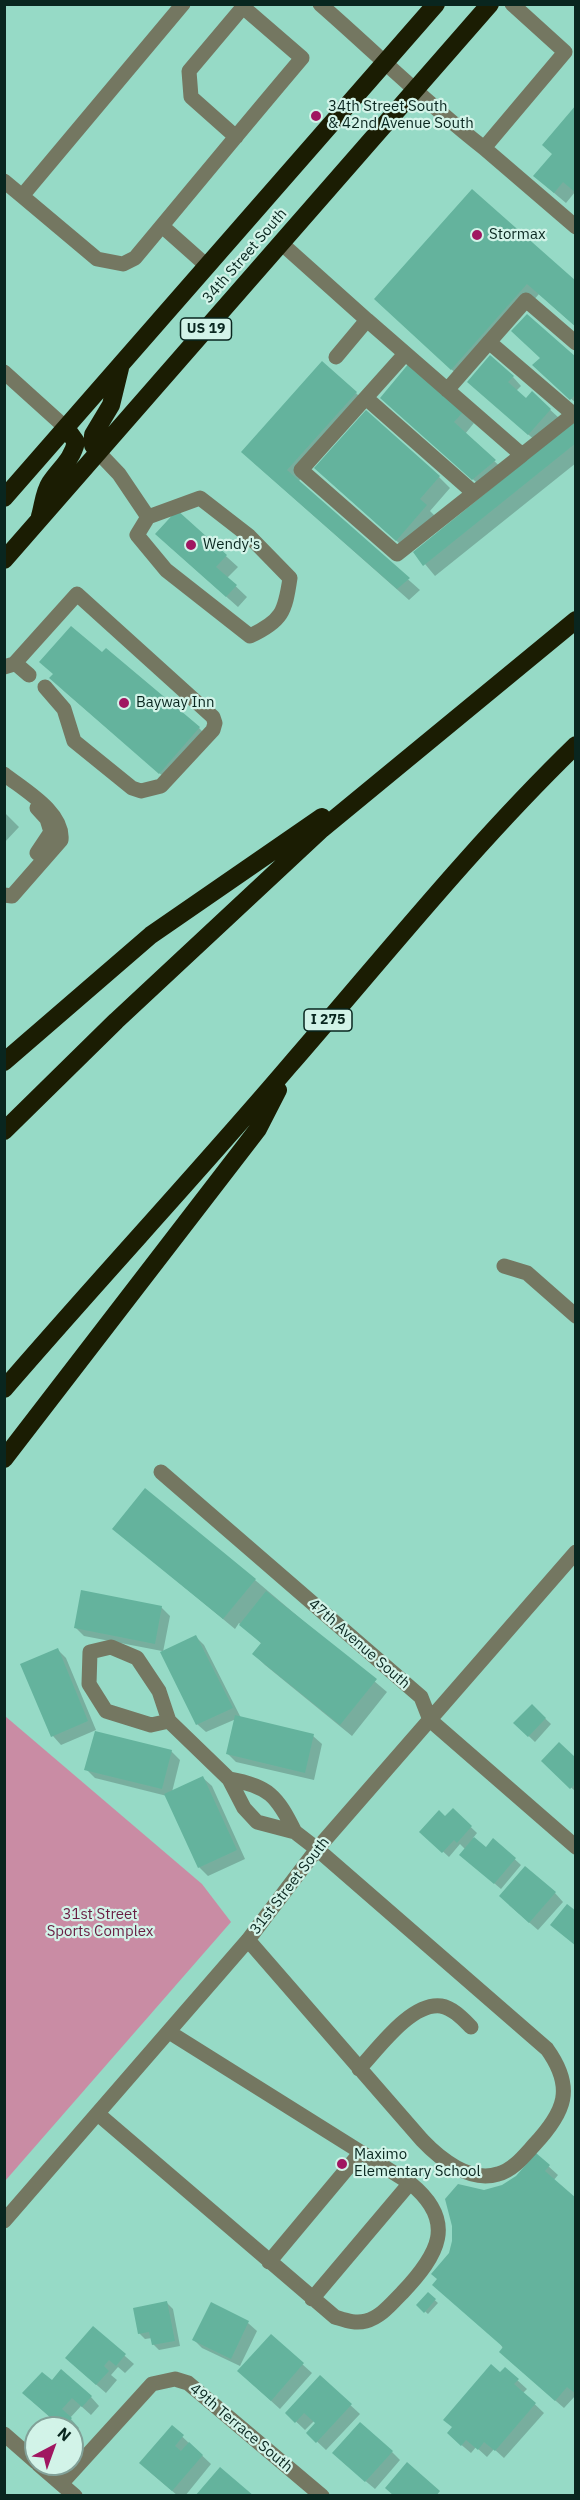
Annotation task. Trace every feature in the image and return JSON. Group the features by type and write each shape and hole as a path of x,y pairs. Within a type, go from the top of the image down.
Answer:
{"highway":[{"name":"34th Street South","path":"4,498 436,4"},
{"name":"34th Street South","path":"4,560 490,4"},
{"path":"98,452 93,445 93,435 111,405 122,363"},
{"path":"39,521 49,485 74,451 76,442 66,428"},
{"path":"4,1131 217,926 322,829 576,620"},
{"name":"I 275","path":"4,1389 290,1066 434,893 534,786 576,745"},
{"path":"4,1062 150,935 415,752"},
{"path":"4,1459 258,1129 290,1066"}],"street":[{"path":"22,196 183,4"},
{"path":"320,4 416,88 450,122 576,227"},
{"path":"484,148 570,51 512,4"},
{"path":"4,181 97,260 123,264 135,258 236,137 302,57 243,8 189,71 191,97 236,137"},
{"path":"162,226 207,266"},
{"path":"281,243 522,455"},
{"path":"447,390 526,300 576,343"},
{"path":"336,357 367,320"},
{"path":"405,354 301,470 397,554 574,413 489,342"},
{"path":"4,372 66,428"},
{"path":"366,398 474,493"},
{"path":"98,452 120,474 148,517"},
{"path":"200,498 249,536 290,578 285,607 270,627 250,636 166,570 137,535 148,517 200,498"},
{"path":"29,675 10,665 77,594 213,717 215,723 213,730 161,786 141,790 132,788 74,741 64,709 45,687"},
{"path":"4,774 58,819 62,830 61,840 12,896 4,894 51,832 47,819 38,808 4,780"},
{"path":"504,1266 527,1273 576,1316"},
{"name":"47th Avenue South","path":"161,1472 421,1697 430,1720 576,1846"},
{"name":"31st Street South","path":"4,2221 248,1940 317,1850 576,1552"},
{"path":"169,1721 151,1725 106,1712 89,1684 90,1652 111,1647 137,1658 159,1691 169,1721 229,1779 244,1808 258,1822 295,1832"},
{"path":"229,1779 254,1784 268,1791 281,1804 295,1832 547,2049 559,2065 565,2088 562,2108 545,2133 515,2165 498,2174 481,2175 464,2172 433,2152 248,1940"},
{"path":"359,2068 402,2024 417,2011 429,2006 444,2006 471,2027"},
{"path":"98,2114 335,2317 354,2322 365,2322 381,2314 407,2287 434,2255 439,2238 438,2218 426,2196 410,2183 169,2032"},
{"path":"269,2262 361,2152"},
{"path":"312,2299 410,2183"},
{"name":"49th Terrace South","path":"61,2484 152,2384 175,2379 188,2383 322,2496"},
{"path":"4,2434 24,2452"},
{"path":"52,2476 75,2496"}],"green space":[{"name":"31st Street Sports Complex","path":"5,1716 202,1884 231,1922 5,2181"}],"building":[{"path":"576,105 576,193 563,182 554,193 533,176 552,154 542,145"},
{"name":"Stormax","path":"472,189 576,281 576,327 527,284 451,370 374,299"},
{"path":"527,314 576,357 576,394 570,400 532,365 540,358 511,331"},
{"path":"490,355 514,376 508,382 526,398 532,391 551,409 528,435 467,382"},
{"path":"322,361 357,392 287,470 410,578 397,589 241,452"},
{"path":"410,362 464,411 454,422 496,460 472,480 380,398"},
{"path":"366,410 440,476 420,499 427,505 396,541 314,468"},
{"path":"576,420 576,443 423,566 413,552"},
{"name":"Wendy's","path":"177,510 227,555 216,567 237,585 226,597 155,534"},
{"name":"Bayway Inn","path":"71,626 102,652 106,648 200,727 159,774 49,678 53,674 39,662"},
{"path":"145,1488 256,1579 223,1619 112,1529"},
{"path":"81,1590 162,1606 155,1644 74,1628"},
{"path":"266,1591 377,1679 340,1725 252,1654 261,1643 239,1625"},
{"path":"196,1635 233,1708 196,1725 160,1652"},
{"path":"58,1648 88,1721 51,1737 20,1664"},
{"path":"532,1704 546,1718 528,1737 513,1723"},
{"path":"235,1715 314,1734 305,1773 226,1754"},
{"path":"95,1731 172,1750 162,1789 84,1770"},
{"path":"559,1742 576,1758 576,1783 570,1789 541,1761"},
{"path":"203,1776 237,1850 198,1868 164,1794"},
{"path":"453,1808 472,1826 457,1843 454,1840 442,1853 419,1832 439,1810 445,1816"},
{"path":"474,1837 486,1847 493,1838 516,1858 494,1884 459,1855"},
{"path":"525,1866 556,1892 529,1923 499,1896"},
{"path":"567,1904 576,1911 576,1946 550,1925"},
{"path":"536,2153 550,2165 545,2171 576,2198 576,2394 567,2387 555,2401 499,2352 503,2347 432,2285 437,2279 431,2274 449,2253 452,2226 445,2199 458,2184 484,2190 502,2185 516,2176"},
{"path":"428,2292 436,2299 424,2313 416,2305"},
{"path":"167,2301 175,2341 152,2345 149,2332 138,2334 133,2308"},
{"path":"211,2302 249,2321 231,2359 192,2340"},
{"path":"93,2326 126,2354 116,2366 109,2360 104,2366 109,2371 96,2385 65,2358"},
{"path":"271,2334 304,2363 271,2401 237,2371"},
{"path":"491,2364 500,2372 505,2367 519,2379 514,2384 536,2403 495,2451 484,2442 478,2450 466,2440 461,2446 447,2433 452,2427 443,2420"},
{"path":"61,2369 92,2396 82,2407 72,2398 62,2409 70,2416 49,2416 22,2393 42,2372 52,2380"},
{"path":"320,2375 352,2404 316,2443 306,2433 315,2423 304,2413 295,2423 285,2413"},
{"path":"360,2422 393,2451 365,2482 332,2453"},
{"path":"172,2425 184,2435 175,2446 181,2451 189,2442 203,2455 172,2491 139,2463"},
{"path":"407,2462 440,2491 436,2496 394,2496 385,2488"},
{"path":"220,2467 254,2496 195,2496"}],"place":[{"name":"34th Street South & 42nd Avenue South","path":"316,116"},
{"name":"Stormax","path":"477,235"},
{"name":"Wendy's","path":"191,545"},
{"name":"Bayway Inn","path":"124,703"},
{"name":"Maximo Elementary School","path":"342,2164"}]}
